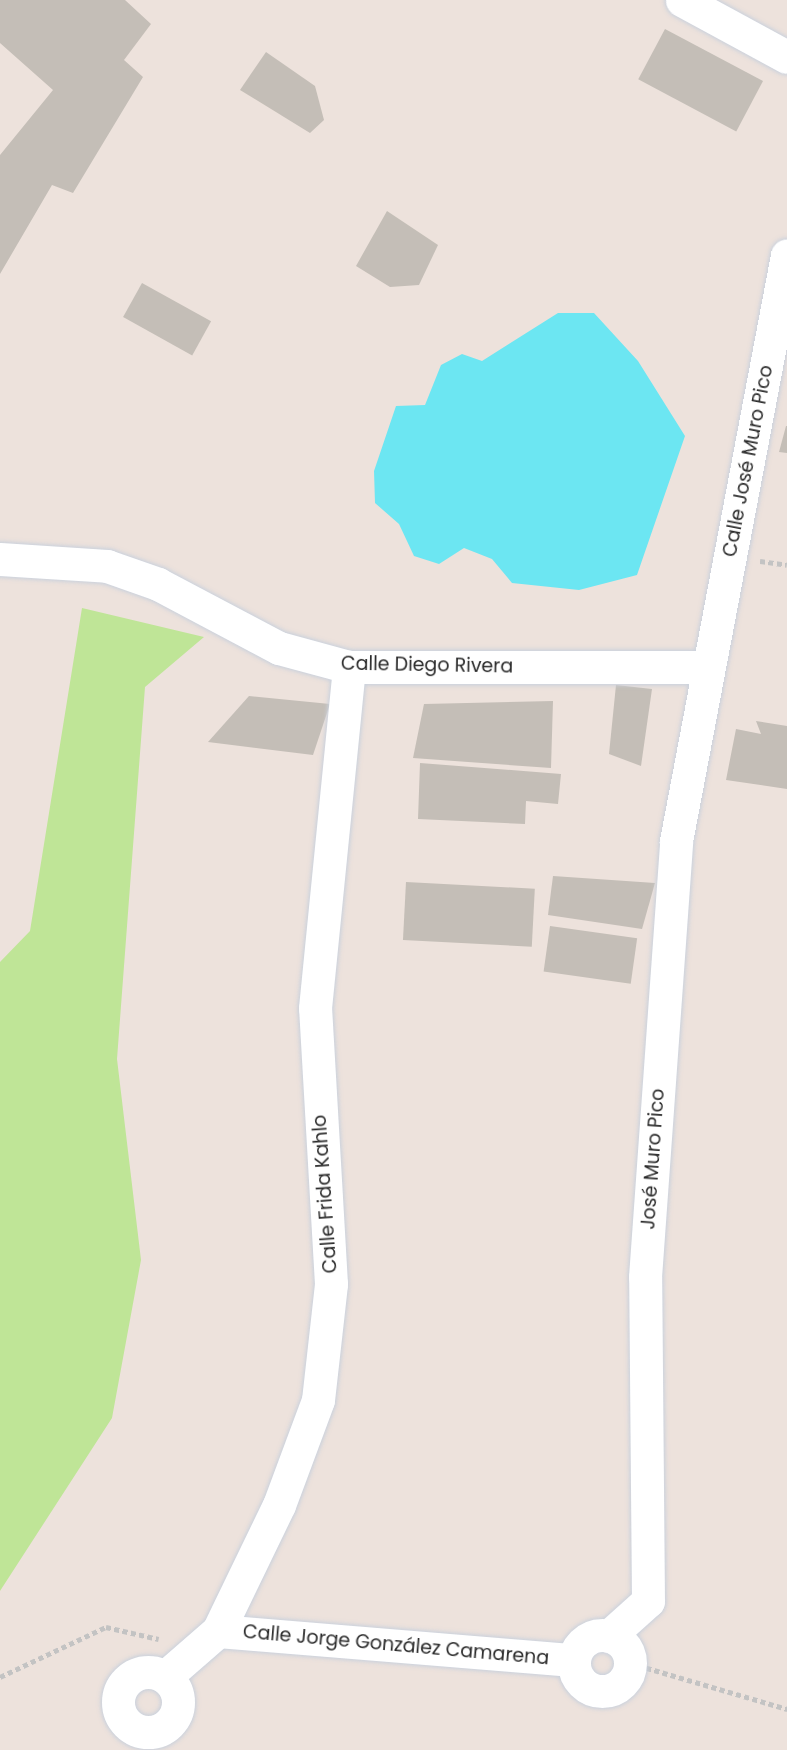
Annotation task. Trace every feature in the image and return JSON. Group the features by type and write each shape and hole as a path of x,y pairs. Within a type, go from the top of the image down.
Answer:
{"street":[{"path":"682,0 787,57"},
{"name":"Calle José Muro Pico","path":"708,667 787,255"},
{"name":"Calle Diego Rivera","path":"0,559 107,566 158,584 279,648 349,667 708,667"},
{"name":"Calle Frida Kahlo","path":"165,1677 208,1641 303,1446 327,1344 328,1198 314,1069 315,1008 349,667"},
{"name":"José Muro Pico","path":"609,1636 649,1601 645,1277 676,841 708,667"},
{"path":"609,1636 623,1645 630,1663 624,1682 600,1692 577,1678 573,1660 583,1642 609,1636"},
{"name":"Calle Jorge González Camarena","path":"208,1641 573,1660"}],"path":[{"path":"0,1677 106,1627 208,1641"},
{"path":"630,1663 787,1709"}],"green space":[{"path":"82,608 204,637 145,687 117,1059 141,1260 112,1418 0,1591 0,962 30,931"}],"water":[{"path":"558,313 594,313 638,361 685,436 637,575 579,590 512,583 492,559 464,548 439,564 414,556 399,524 375,503 374,471 396,406 425,405 441,365 462,354 482,361"}],"building":[{"path":"0,0 125,0 151,24 124,60 143,77 73,193 52,185 0,274 0,155 53,90 0,43"},
{"path":"665,29 763,81 736,131 638,79"},
{"path":"266,52 315,86 324,120 310,133 240,90"},
{"path":"387,211 438,245 419,285 390,287 356,266"},
{"path":"142,283 211,321 192,355 123,317"},
{"path":"787,426 787,453 779,452"},
{"path":"616,685 652,689 641,766 609,754"},
{"path":"249,696 330,704 313,755 208,742"},
{"path":"553,701 551,768 413,758 424,704"},
{"path":"756,721 787,726 787,789 726,780 736,729 761,734"},
{"path":"420,763 561,774 558,804 526,801 525,824 418,819"},
{"path":"553,876 655,883 642,929 548,915"},
{"path":"406,882 535,889 532,947 403,940"},
{"path":"550,926 637,938 631,984 544,972"}]}
